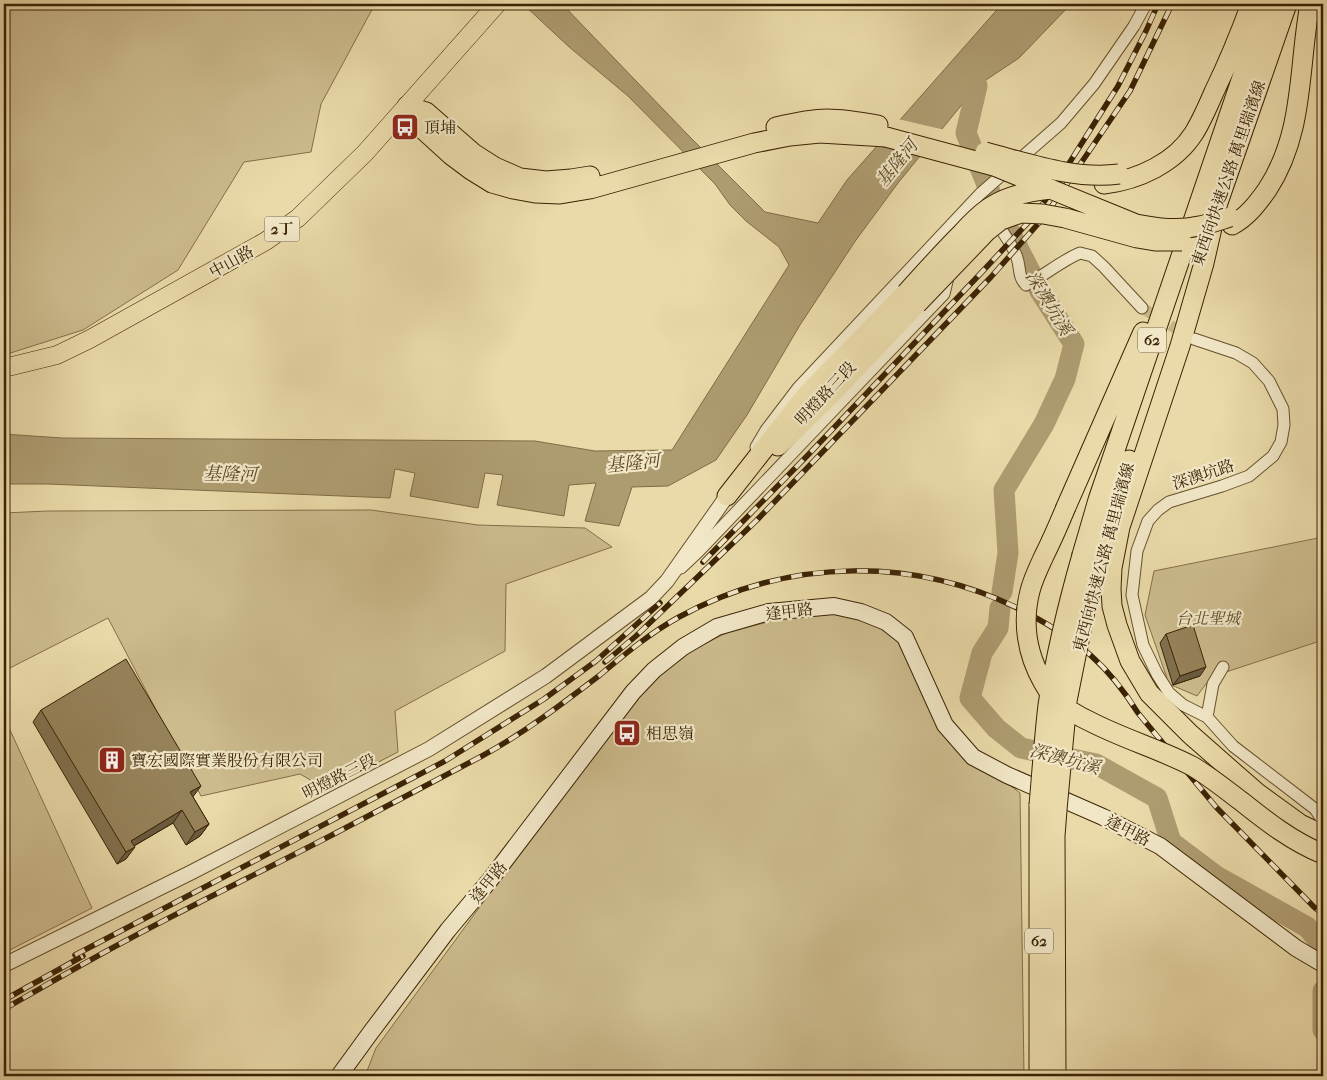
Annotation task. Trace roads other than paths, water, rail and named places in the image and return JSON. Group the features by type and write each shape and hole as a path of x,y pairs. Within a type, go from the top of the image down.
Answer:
{"highway":[{"path":"727,496 824,402 912,299 960,234 979,216 992,206 1008,198 1036,190 1111,179 1145,166 1162,156 1186,136 1204,114 1234,48 1261,5"},
{"name":"東西向快速公路 萬里瑞濱線","path":"1056,1076 1055,836 1067,701 1085,611 1115,501 1226,216 1234,128 1261,5"},
{"name":"東西向快速公路 萬里瑞濱線","path":"1039,1076 1038,805 1048,705 1071,595 1098,562 1098,500 1194,217 1285,9"},
{"path":"627,173 790,136 840,133 856,136 886,137 994,166 1136,224 1154,228 1177,229 1200,226 1244,209 1256,198 1284,159 1298,105 1308,12"},
{"path":"407,106 416,123 450,156 492,182 513,189 536,193 560,194 590,189 627,173 751,132 802,121 826,119 851,120 878,125 1057,170 1111,179"},
{"path":"912,299 987,231 1001,220 1021,213 1065,218 1137,238 1179,242 1202,237 1226,216"},
{"path":"1194,217 1036,573 1026,610 1028,644 1034,667 1053,698 1090,722 1150,746 1192,766 1292,838 1323,854"},
{"path":"1098,562 1111,589 1112,606 1117,625 1130,661 1149,693 1190,734 1256,792 1300,824 1323,835"}],"main road":[{"name":"中山路","path":"4,368 57,355 90,339 266,241 298,218 365,153 497,4"},
{"name":"逢甲路","path":"339,1076 448,930 490,880 633,692 654,670 683,647 717,626 768,612 834,606 861,612 886,622 905,637 945,725 974,757 1007,775 1102,817 1160,846 1296,948 1320,962"}],"street":[{"name":"明燈路三段","path":"667,581 727,496 766,430 798,388 980,194 1060,123 1094,84 1134,26 1146,4"},
{"path":"980,194 1016,254 1020,278 1026,285 1080,252 1092,256 1142,308"},
{"name":"明燈路三段","path":"4,965 192,872 429,749 546,676 651,598 699,551 944,294 968,207"},
{"path":"931,246 948,246 951,250 952,261"},
{"name":"深澳坑路","path":"1194,339 1236,353 1253,363 1269,382 1283,408 1284,425 1281,442 1273,456 1249,476 1169,502 1148,521 1137,551 1132,595 1143,645 1157,674 1169,693 1183,705 1207,717 1233,746 1315,809 1323,821"},
{"path":"1207,717 1213,684 1223,667"}],"water":[{"name":"基隆河","path":"523,4 562,4 765,212 818,223 847,180 1002,4 1071,4 1019,58 977,86 898,183 856,240 800,325 747,415 716,460 668,486 632,487 619,526 585,521 596,483 569,485 564,516 497,505 503,475 485,473 478,508 410,496 415,473 395,469 390,498 48,484 4,484 4,434 62,438 535,441 595,451 672,450 789,265 779,247 746,221 730,205 715,184 628,96 568,46"}],"waterway":[{"name":"深澳坑溪","path":"973,70 977,86 966,133 992,197 1040,291 1074,344 1065,379 1044,424 1004,490 1008,553 1002,592"},
{"name":"深澳坑溪","path":"1000,608 998,628 982,653 970,698 996,728 1021,748 1096,764 1157,798 1171,842 1216,876 1307,927 1323,946"},
{"name":"深澳坑溪","path":"1323,991 1323,1030"},
{"path":"1198,1076 1215,1076"}],"tunnel":[{"path":"1142,308 1188,336"}],"railway":[{"path":"703,562 807,456 1036,214 1118,86 1158,4"},
{"path":"605,662 636,636 757,520 991,277 1045,216 1130,91 1172,4"},
{"path":"4,1009 129,939 498,747 542,718 648,637 679,617 721,597 764,583 809,574 854,571 898,573 943,581 987,595 1029,614 1063,634 1104,668 1138,713 1216,807 1323,914"},
{"path":"75,955 445,761 544,699 596,661 660,603"},
{"path":"4,1000 83,956"}],"place":[{"name":"頂埔","path":"405,127"},
{"name":"相思嶺","path":"627,733"},
{"name":"寶宏國際實業股份有限公司","path":"112,760"}],"park label":[{"name":"台北聖城","path":"1208,618"}]}
